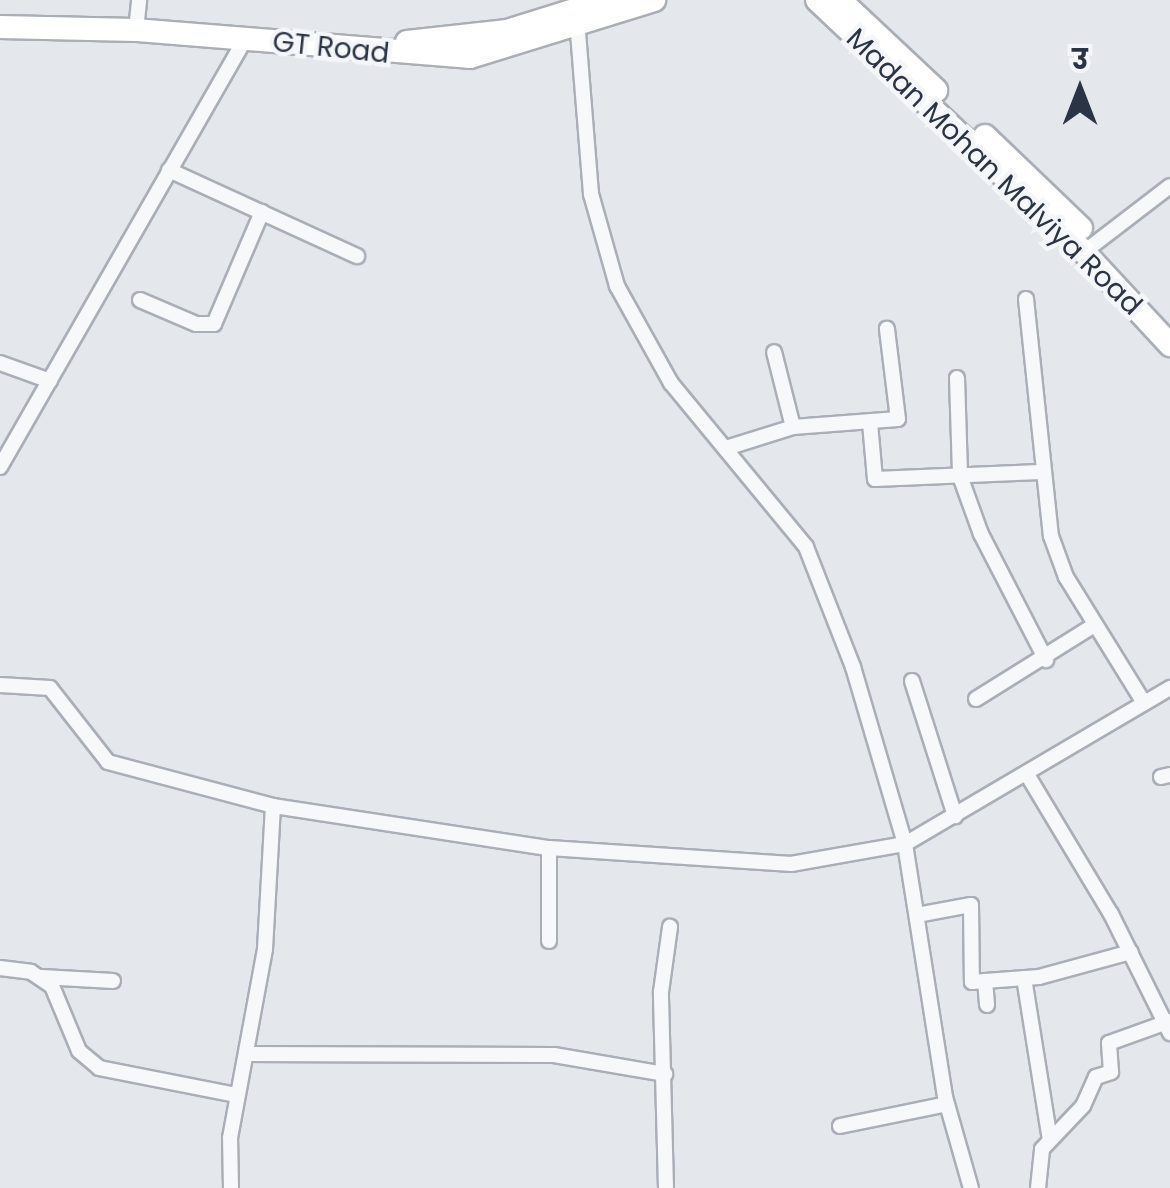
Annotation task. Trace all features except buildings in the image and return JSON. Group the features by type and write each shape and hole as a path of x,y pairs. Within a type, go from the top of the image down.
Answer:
{"highway":[{"name":"GT Road","path":"0,12 137,16 430,42 576,20 606,0"},
{"name":"GT Road","path":"0,27 137,16 245,39 470,57 576,20 654,0"},
{"name":"Madan Mohan Malviya Road","path":"817,0 1090,247 1170,345"},
{"path":"840,0 1170,323"}],"street":[{"path":"576,20 591,194 617,286 654,359 794,528 816,566 905,844 947,1104 971,1188"},
{"path":"0,468 245,39"},
{"path":"169,170 357,256"},
{"path":"1090,247 1170,186"},
{"path":"140,300 196,324 214,324 262,212"},
{"path":"1026,300 1040,472 1057,556 1093,626 1144,704"},
{"path":"726,448 793,427 898,419 888,329"},
{"path":"774,352 793,427"},
{"path":"0,363 50,381"},
{"path":"957,378 960,476 981,534 1046,660"},
{"path":"870,423 876,479 1040,472"},
{"path":"976,699 1046,660 1093,626"},
{"path":"912,681 955,816"},
{"path":"0,685 50,688 108,762 272,806 549,848 791,864 905,844 1028,776 1170,688"},
{"path":"1028,776 1169,1026 1109,1043 1111,1072 1096,1077 1083,1106 1042,1150 1038,1188"},
{"path":"231,1188 236,1095 265,949 272,806"},
{"path":"548,941 549,848"},
{"path":"917,915 971,905 972,982 1024,978 1130,952"},
{"path":"666,1188 662,992 670,927"},
{"path":"0,968 41,976 113,981"},
{"path":"41,976 59,1000 79,1052 98,1068 236,1095"},
{"path":"1024,978 1050,1140"},
{"path":"984,981 987,1005"},
{"path":"246,1054 554,1056 665,1074"},
{"path":"840,1126 947,1104"}]}
